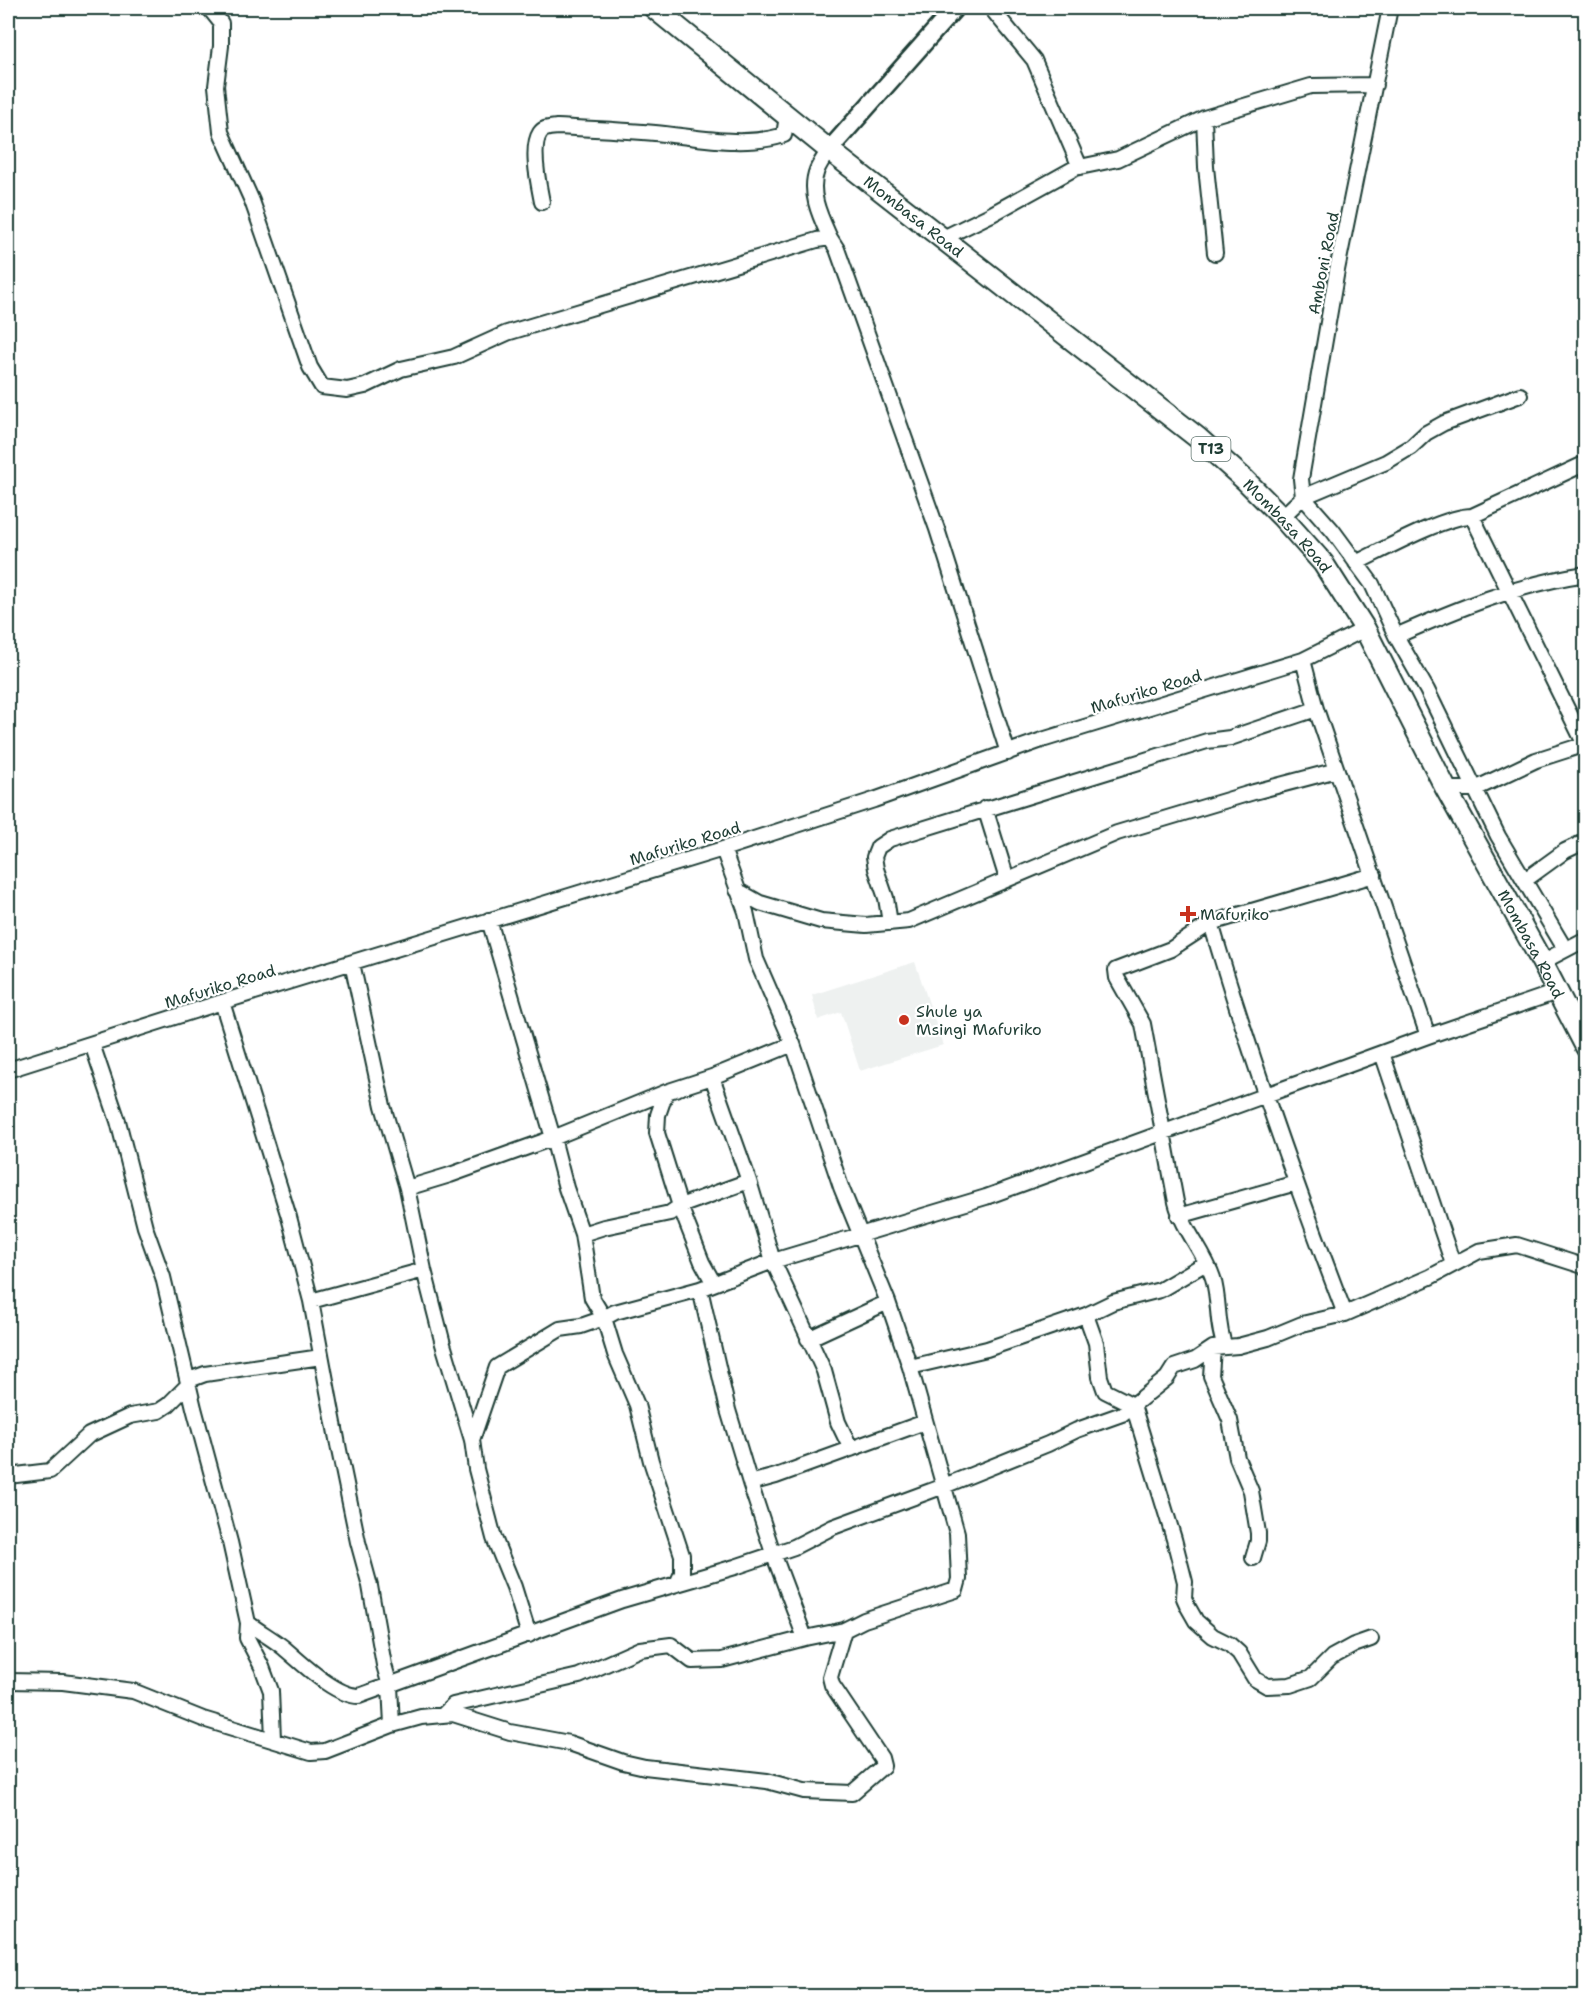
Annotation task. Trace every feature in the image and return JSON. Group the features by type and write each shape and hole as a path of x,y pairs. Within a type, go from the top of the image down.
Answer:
{"highway":[{"name":"Mombasa Road","path":"654,8 829,150 1198,438 1282,516 1323,563 1365,630 1446,789 1557,992 1579,1022 1586,1047"}],"main road":[{"path":"829,150 955,8"}],"street":[{"path":"209,8 221,23 216,86 221,132 252,201 310,367 322,387 347,390 365,386 401,369 454,357 507,333 830,238"},
{"path":"991,8 1034,60 1080,167"},
{"name":"Amboni Road","path":"1303,497 1301,479 1337,270 1390,8"},
{"path":"943,238 990,215 1043,184 1080,167 1118,159 1204,118 1311,86 1375,85"},
{"path":"542,202 536,168 537,142 539,134 545,128 566,127 765,141 784,135 787,116"},
{"path":"1204,118 1206,167 1215,253"},
{"path":"829,150 816,172 815,196 819,214 837,249 937,529 1008,753"},
{"path":"1282,516 1303,497 1386,462 1444,423 1520,395"},
{"path":"1356,563 1413,535 1462,516 1472,516 1586,463"},
{"path":"1303,497 1333,531 1372,584 1498,836 1564,949"},
{"path":"1446,789 1475,789 1536,760 1585,745 1472,516"},
{"path":"1396,636 1460,607 1508,591 1558,578 1586,574"},
{"name":"Mafuriko Road","path":"8,1070 723,849 1042,740 1303,660 1365,630"},
{"path":"1303,660 1316,709 1428,1036"},
{"path":"890,923 886,898 874,857 878,847 890,838 1207,741 1230,738 1316,709"},
{"path":"737,890 760,903 821,921 866,925 909,921 1117,833 1337,770"},
{"path":"985,808 1007,879"},
{"path":"1525,880 1565,851 1586,841"},
{"path":"444,1714 453,1705 579,1676 640,1649 671,1645 692,1661 722,1660 844,1630 864,1620 956,1590 959,1579 957,1533 910,1367 888,1302 841,1187 793,1044 756,959 746,912 723,849"},
{"path":"1253,1558 1258,1533 1251,1491 1237,1458 1230,1420 1211,1376 1219,1347 1216,1292 1206,1263 1179,1216 1143,1024 1117,978 1116,970 1171,949 1211,923 1374,875"},
{"path":"489,920 554,1138 566,1188 582,1234 592,1298 604,1318 615,1354 637,1405 651,1461 682,1555 682,1573 677,1584"},
{"path":"1211,923 1237,1010 1296,1183 1345,1314"},
{"path":"1542,962 1586,939"},
{"path":"352,963 384,1106 407,1188 424,1270 452,1376 472,1440 476,1469 494,1538 514,1587 529,1635"},
{"path":"472,1440 497,1367 560,1329 581,1326 615,1312 700,1289 713,1282 773,1261 998,1193 1163,1131 1557,992"},
{"path":"222,1002 289,1217 312,1301 358,1542 370,1586 390,1686 393,1725"},
{"path":"92,1044 118,1121 145,1227 163,1277 203,1446 230,1542 248,1623 247,1638 271,1691 273,1739"},
{"path":"407,1188 554,1138 666,1092 712,1077 793,1044"},
{"path":"1382,1053 1452,1264"},
{"path":"712,1077 750,1181 773,1261 824,1371 838,1422 851,1449"},
{"path":"666,1092 658,1115 657,1133 680,1206 702,1262 713,1282"},
{"path":"582,1234 670,1213 680,1206 750,1181"},
{"path":"1179,1216 1296,1183"},
{"path":"248,1623 328,1683 351,1696 359,1696 622,1600 735,1568 794,1546 833,1527 944,1486 1077,1430 1122,1414 1167,1378 1174,1367 1195,1360 1219,1347 1268,1338 1321,1318 1345,1314 1421,1281 1479,1251 1517,1245 1586,1267"},
{"path":"910,1367 987,1349 1086,1315 1113,1302 1160,1290 1206,1263"},
{"path":"312,1301 424,1270"},
{"path":"700,1289 728,1410 773,1553 805,1638"},
{"path":"808,1339 888,1302"},
{"path":"1086,1315 1096,1343 1104,1391 1133,1406 1174,1539 1185,1582 1184,1598 1196,1621 1213,1636 1229,1644 1239,1653 1255,1679 1267,1686 1290,1685 1311,1677 1332,1657 1354,1645 1371,1640"},
{"path":"8,1476 50,1471 88,1435 130,1416 159,1411 168,1405 189,1382 205,1374 321,1357"},
{"path":"750,1483 925,1422"},
{"path":"8,1681 63,1682 133,1691 203,1719 310,1752 326,1751 393,1725 421,1717 453,1714 510,1732 569,1743 645,1767 767,1781 804,1791 852,1793 883,1766 881,1758 832,1685 830,1677 844,1630"}],"shaded area":[{"path":"915,962 943,1045 860,1071 841,1012 818,1020 812,995"}],"place":[{"name":"Mafuriko","path":"1188,914"},
{"name":"Shule ya Msingi Mafuriko","path":"904,1020"}]}
